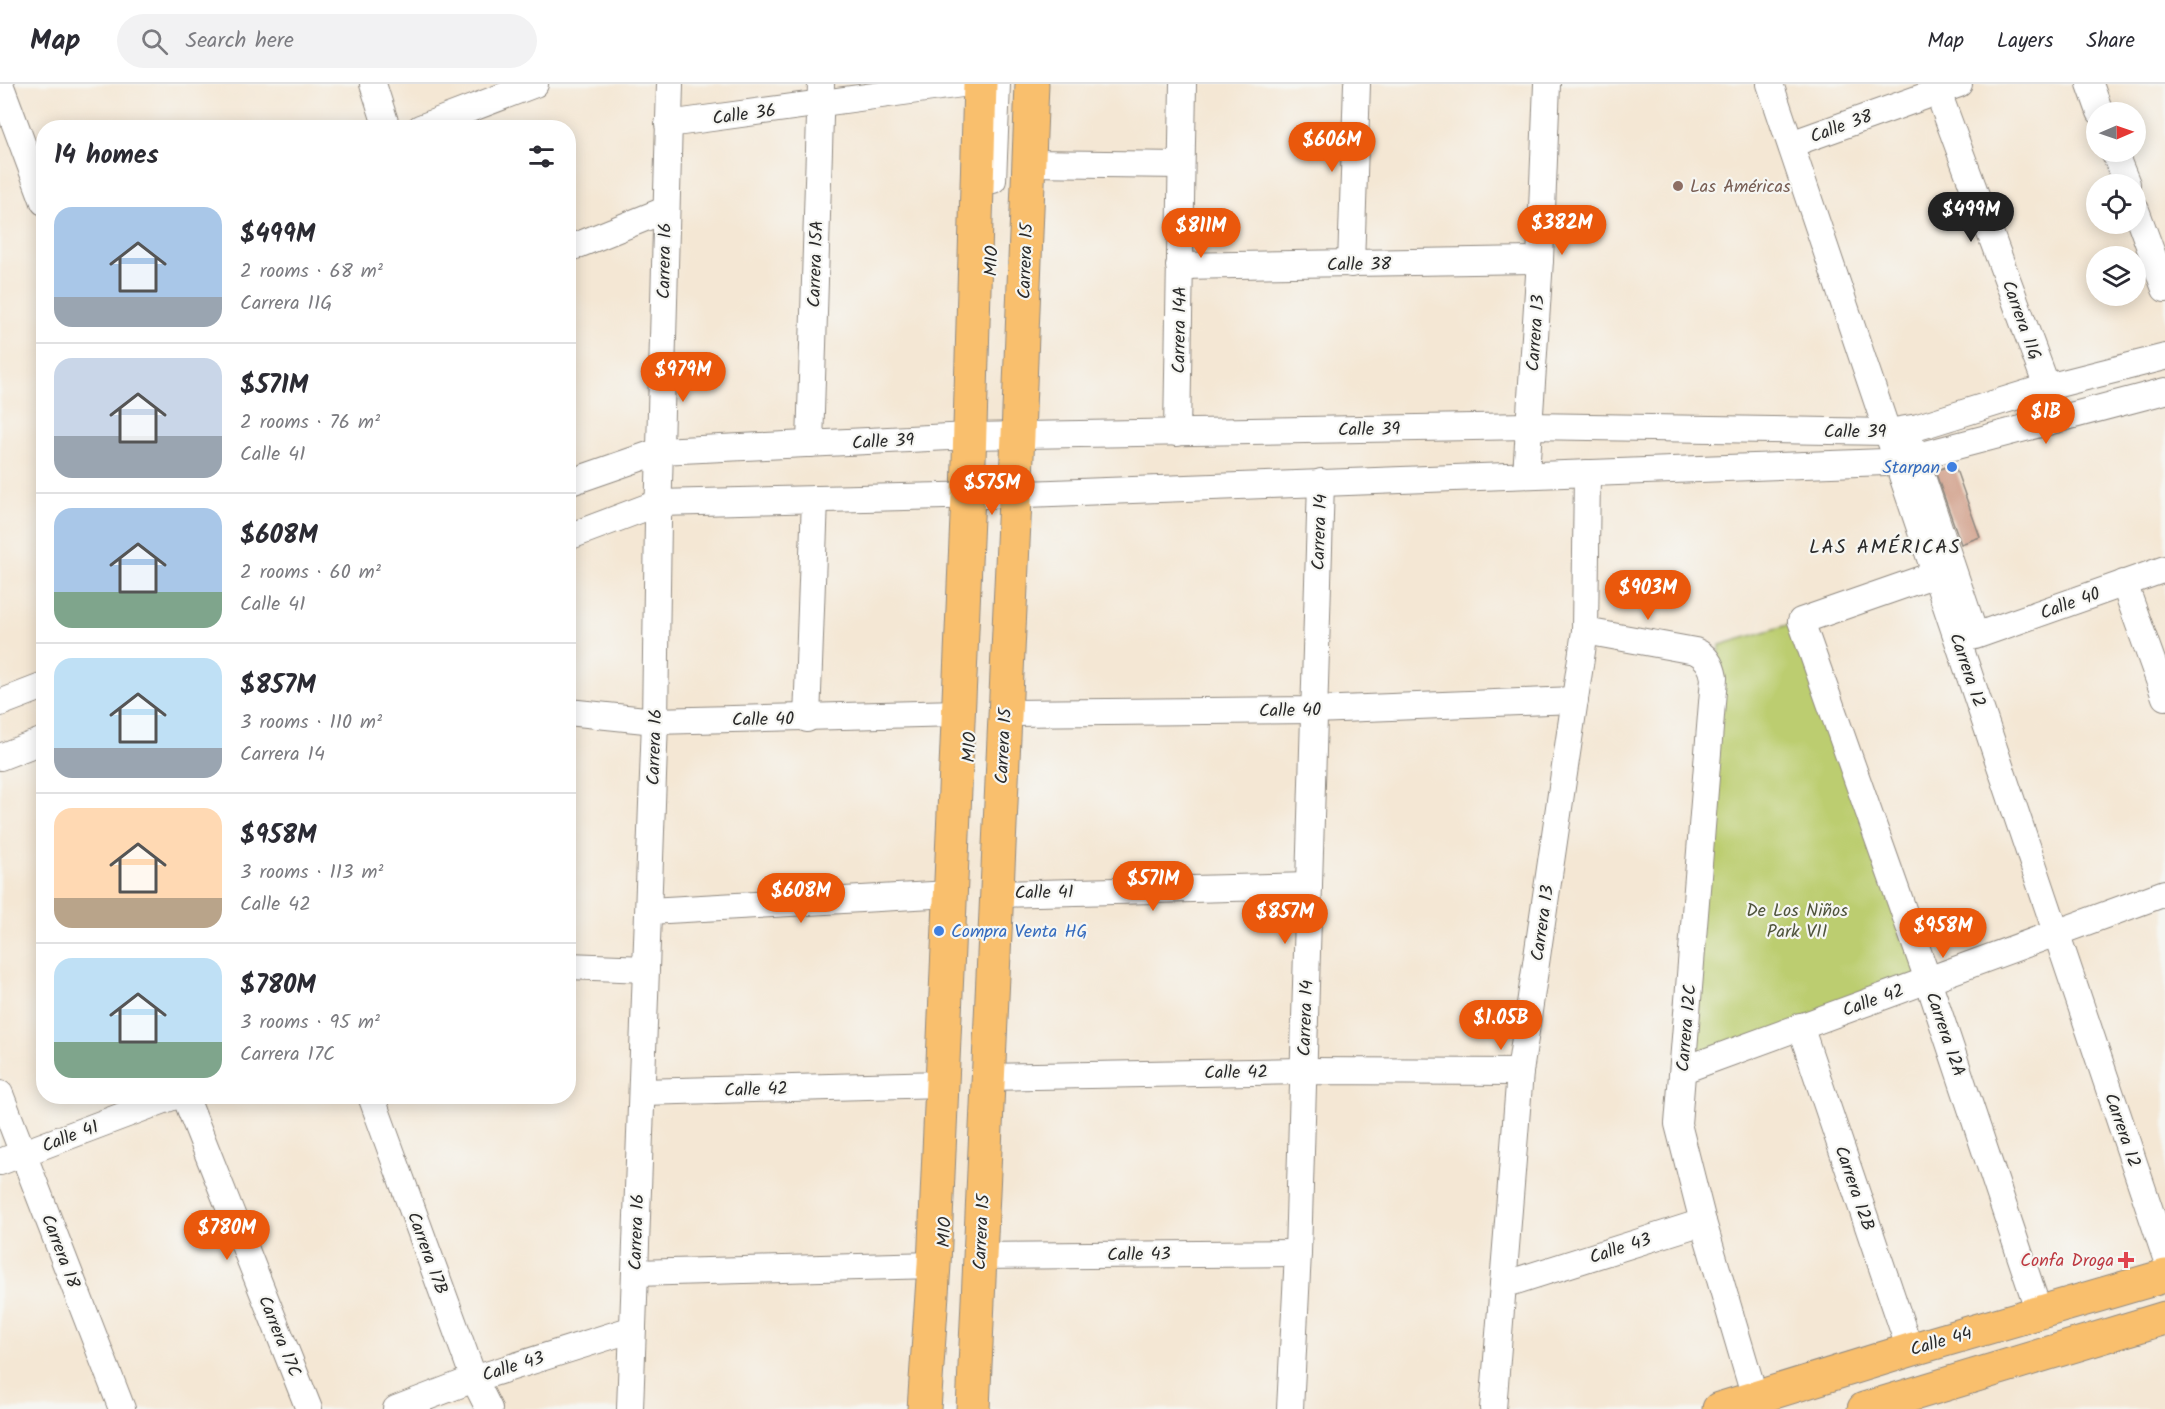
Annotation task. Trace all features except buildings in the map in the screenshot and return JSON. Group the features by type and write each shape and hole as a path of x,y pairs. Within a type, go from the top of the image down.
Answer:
{"main road":[{"name":"Carrera 15","path":"973,1409 1004,713 992,494 994,436 980,84"},
{"name":"Carrera 15","path":"924,1409 934,1265 958,713 992,494 994,436 1029,163 1032,84"},
{"name":"Calle 44","path":"1719,1409 1910,1350 2165,1276"},
{"path":"1864,1409 2165,1318"}],"street":[{"path":"0,84 36,181"},
{"path":"373,84 384,120"},
{"path":"441,120 535,84"},
{"name":"Carrera 16","path":"630,1409 656,721 658,503 670,84"},
{"name":"Calle 36","path":"668,124 821,94 962,84"},
{"name":"MIO","path":"994,436 997,84"},
{"name":"MIO","path":"994,436 1018,84"},
{"name":"Carrera 14A","path":"1177,433 1183,84"},
{"path":"1351,264 1357,84"},
{"name":"Carrera 13","path":"1526,474 1540,260 1547,84"},
{"name":"Carrera 12","path":"1770,84 1897,431 1936,574 2165,1200"},
{"path":"2090,84 2096,102"},
{"name":"Calle 38","path":"1791,144 1944,86"},
{"name":"Carrera 11G","path":"1944,86 2047,387"},
{"name":"Carrera 15A","path":"810,444 821,94"},
{"path":"1029,163 1181,165"},
{"path":"576,246 665,210"},
{"path":"2145,234 2165,289"},
{"name":"Calle 38","path":"1179,266 1540,260"},
{"name":"Calle 39","path":"576,480 660,451 994,436 1529,426 1897,431 2047,387 2165,357"},
{"name":"Calle 39","path":"576,534 658,503 992,494 1906,459 2165,391"},
{"name":"Carrera 12","path":"1906,459 1975,636 2165,1255"},
{"name":"Carrera 13","path":"1493,1409 1520,1072 1585,631 1587,472"},
{"name":"Carrera 14","path":"1290,1409 1298,1253 1321,482"},
{"name":"MIO","path":"936,1409 992,494"},
{"name":"MIO","path":"960,1409 992,494"},
{"path":"807,719 815,499"},
{"name":"Calle 40","path":"1975,636 2165,569"},
{"name":"Carrera 12A","path":"1936,574 1801,621 1928,980 2039,1312"},
{"path":"2124,584 2165,697"},
{"name":"Carrera 12C","path":"1585,631 1700,653 1709,663 1714,678 1678,1124 1703,1222 1755,1398"},
{"path":"0,703 36,689"},
{"name":"Calle 40","path":"1004,713 1314,710 1575,700"},
{"name":"Calle 40","path":"576,713 656,721 807,719 958,713"},
{"path":"0,757 36,744"},
{"name":"Calle 41","path":"996,894 1309,886"},
{"name":"Calle 42","path":"1683,1070 2165,893"},
{"path":"649,911 950,894"},
{"path":"576,966 646,969"},
{"name":"Carrera 12B","path":"1800,1026 1910,1350"},
{"name":"Calle 42","path":"988,1077 1303,1071 1520,1072"},
{"name":"Calle 42","path":"642,1092 942,1084"},
{"name":"Carrera 18","path":"0,1094 12,1158 122,1409"},
{"name":"Calle 41","path":"12,1158 154,1104"},
{"name":"Carrera 17C","path":"188,1104 309,1409"},
{"name":"Carrera 17B","path":"374,1104 474,1379 489,1409"},
{"name":"Calle 43","path":"1503,1286 1703,1222"},
{"name":"Calle 43","path":"980,1256 1298,1253"},
{"path":"635,1272 934,1265"},
{"name":"Calle 43","path":"396,1409 474,1379 633,1329"}],"green space":[{"name":"De Los Niños Park VII","path":"1801,621 1928,980 1683,1070 1720,645"}],"place":[{"name":"Las Américas","path":"1678,186"},
{"name":"Starpan","path":"1952,467"},
{"name":"Compra Venta HG","path":"939,931"},
{"name":"Confa Droga","path":"2126,1260"}],"district":[{"name":"LAS AMÉRICAS","path":"1885,546"}]}
